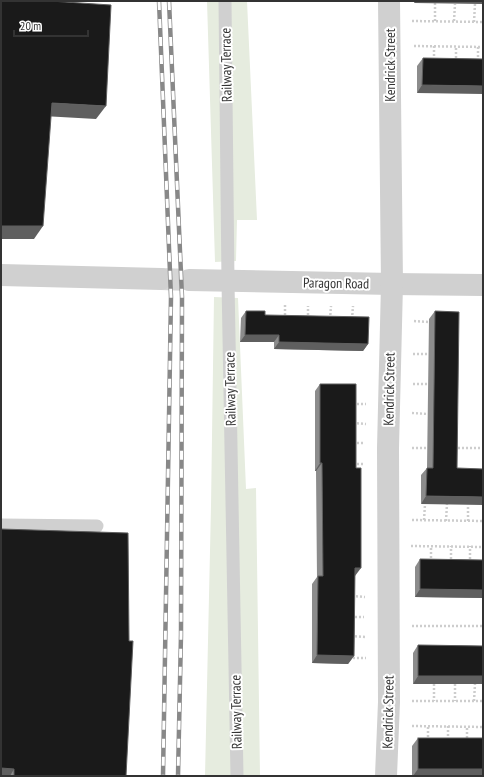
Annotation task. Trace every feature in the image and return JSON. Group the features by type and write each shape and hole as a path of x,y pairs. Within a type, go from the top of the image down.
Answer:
{"street":[{"name":"Kendrick Street","path":"386,776 389,726 388,448 392,284 389,11"},
{"path":"1,275 161,279"},
{"name":"Paragon Road","path":"189,280 228,282 483,285"}],"lane":[{"name":"Railway Terrace","path":"226,1 228,282 237,776"},
{"path":"1,525 97,526"}],"path":[{"path":"435,3 435,21"},
{"path":"454,21 455,4"},
{"path":"474,22 475,4"},
{"path":"389,11 435,21 483,22"},
{"path":"390,45 483,47"},
{"path":"434,46 434,66"},
{"path":"455,66 456,46"},
{"path":"478,47 478,67"},
{"path":"285,299 286,323"},
{"path":"307,323 308,300"},
{"path":"330,324 331,300"},
{"path":"352,324 353,301"},
{"path":"411,321 429,322"},
{"path":"410,354 429,354"},
{"path":"410,384 428,384"},
{"path":"350,404 369,404"},
{"path":"410,413 428,414"},
{"path":"388,448 431,448"},
{"path":"454,448 483,448"},
{"path":"424,504 424,520"},
{"path":"446,521 447,504"},
{"path":"468,505 468,521"},
{"path":"388,520 483,522"},
{"path":"388,545 483,547"},
{"path":"431,546 431,567"},
{"path":"450,567 451,546"},
{"path":"470,546 470,567"},
{"path":"349,596 368,597"},
{"path":"349,617 368,617"},
{"path":"389,626 483,626"},
{"path":"349,636 367,637"},
{"path":"349,658 367,658"},
{"path":"434,684 434,701"},
{"path":"455,684 455,701"},
{"path":"474,701 475,684"},
{"path":"389,702 483,701"},
{"path":"389,726 483,727"},
{"path":"428,726 428,746"},
{"path":"448,726 448,746"},
{"path":"467,727 467,746"}],"shaded area":[{"path":"207,1 247,1 257,220 237,220 236,261 215,262"},
{"path":"214,297 238,298 246,489 256,488 260,776 205,776"}],"building":[{"path":"1,1 50,1 111,5 106,106 52,103 43,226 1,226"},
{"path":"423,58 483,59 483,86 422,85"},
{"path":"246,311 265,311 265,315 369,317 368,344 279,342 279,335 245,335"},
{"path":"435,311 459,312 457,468 483,469 483,497 426,496 427,468 433,468"},
{"path":"320,384 356,384 356,468 361,468 361,568 355,568 354,656 317,655 318,576 323,576 322,463 320,463"},
{"path":"1,529 128,533 129,641 133,641 126,776 14,776 14,769 1,768"},
{"path":"420,559 483,560 483,590 420,589"},
{"path":"418,645 483,646 483,676 418,676"},
{"path":"418,738 483,738 483,769 418,769"}],"tunnel":[{"path":"161,279 189,280"}],"railway":[{"path":"159,1 171,297 163,776"},
{"path":"169,1 182,297 181,635 178,776"}]}
